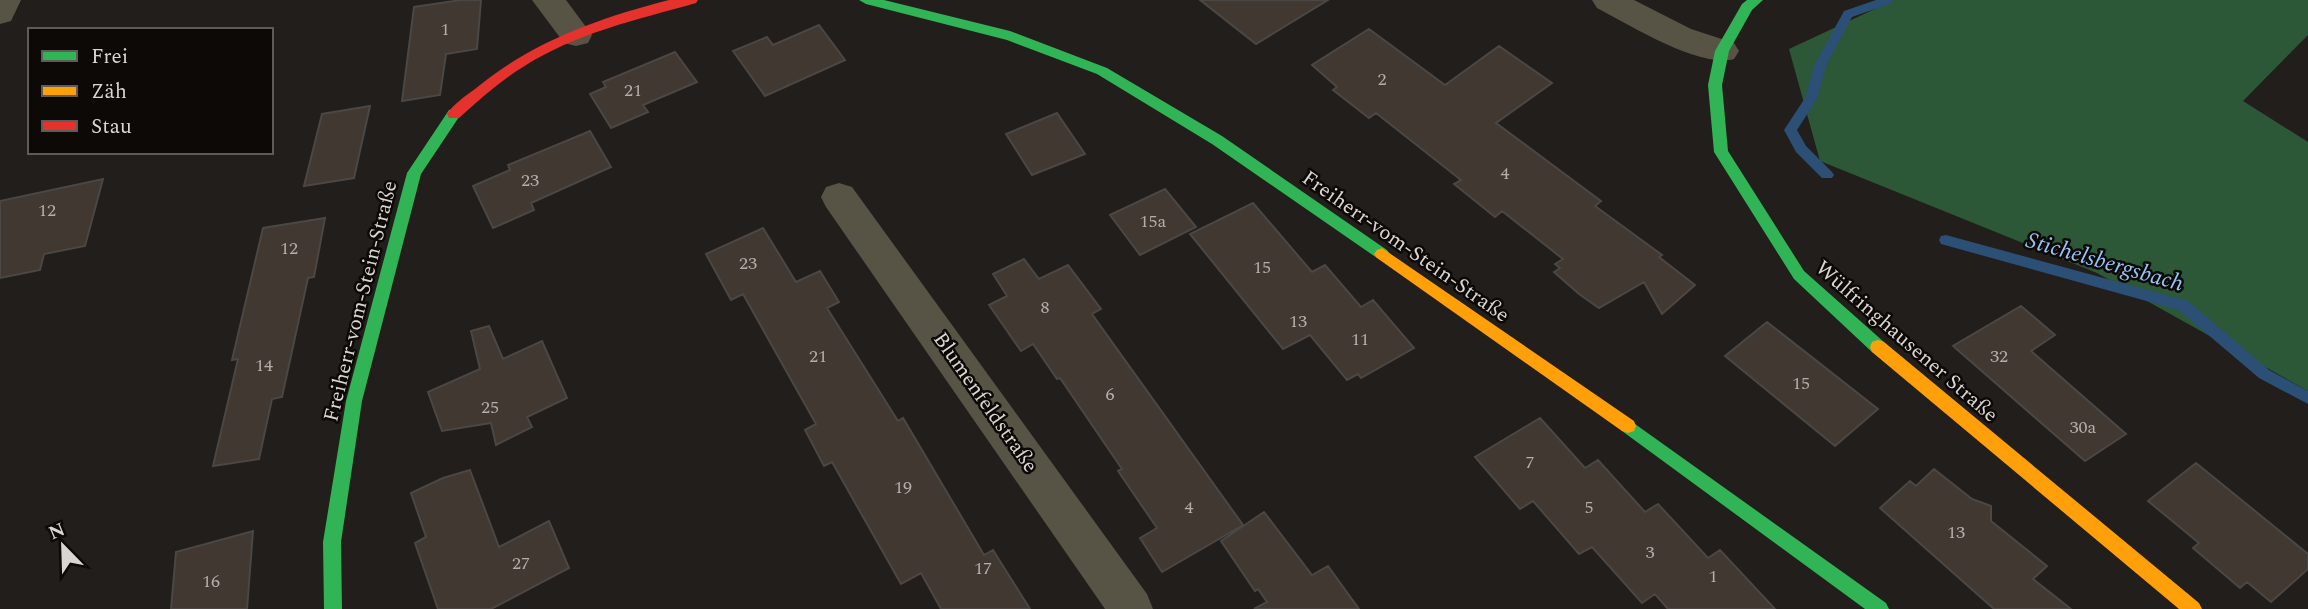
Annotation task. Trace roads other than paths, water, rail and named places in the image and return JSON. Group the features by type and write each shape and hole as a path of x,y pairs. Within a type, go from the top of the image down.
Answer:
{"street":[{"path":"0,13 5,0"},
{"path":"548,0 576,35"},
{"name":"Freiherr-vom-Stein-Straße","path":"333,609 332,542 354,401 414,173 455,113 517,64 576,35 658,7 691,0"},
{"name":"Freiherr-vom-Stein-Straße","path":"866,0 1010,36 1102,71 1217,140 1673,457 1880,609"},
{"path":"1608,0 1679,37 1722,51"},
{"name":"Wülfringhausener Straße","path":"1756,0 1747,7 1722,51 1715,85 1721,152 1799,275 1912,378 2193,609"},
{"name":"Blumenfeldstraße","path":"839,197 1131,609"}],"waterway":[{"name":"Stichelsbergsbach","path":"1827,175 1801,149 1790,130 1811,99 1820,66 1848,14 1888,0"},
{"name":"Stichelsbergsbach","path":"1946,240 2183,305 2264,374 2308,398"}]}
